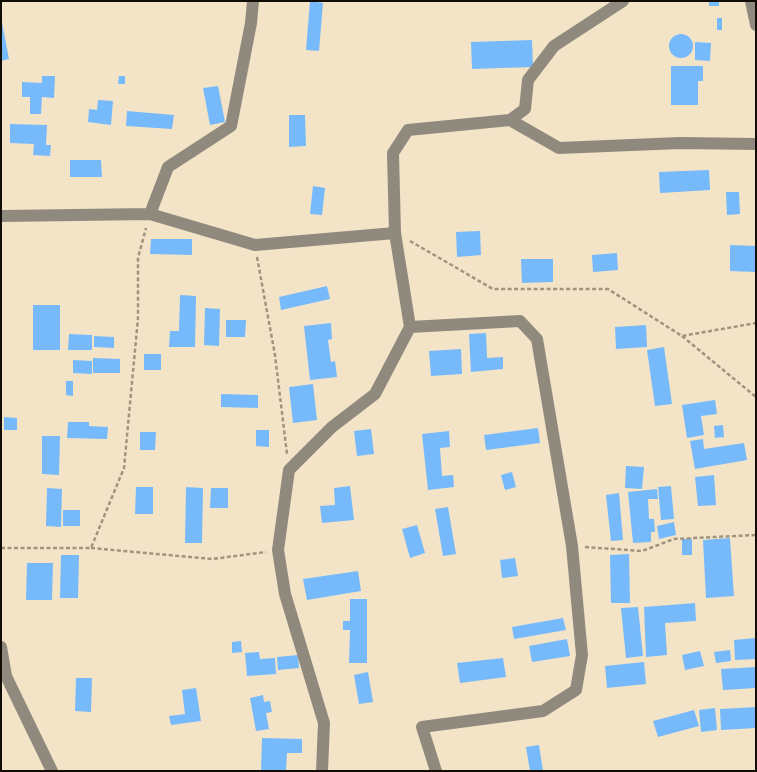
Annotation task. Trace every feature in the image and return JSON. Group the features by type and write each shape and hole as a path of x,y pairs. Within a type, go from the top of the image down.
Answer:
{"street":[{"path":"150,214 168,167 230,126 252,23 254,1"},
{"path":"322,771 324,723 285,594 278,550 289,470 332,427 374,394 410,327 395,233 393,153 408,130 510,120 525,109 528,80 554,46 623,1"},
{"path":"751,1 756,26"},
{"path":"510,120 560,148 680,143 756,144"},
{"path":"1,216 150,214 255,245 395,233"},
{"path":"410,327 520,322 537,340 572,546 582,656 576,690 543,711 422,727 436,771"},
{"path":"1,647 6,676 52,771"}],"path":[{"path":"91,548 124,468 138,318 138,258 150,214"},
{"path":"395,233 493,289 608,289 682,336 756,397"},
{"path":"255,245 275,355 289,470"},
{"path":"682,336 756,323"},
{"path":"572,546 642,551 674,539 756,535"},
{"path":"1,548 91,548 212,559 278,550"}],"building":[{"path":"310,1 323,3 319,51 306,50"},
{"path":"709,1 719,1 719,6 709,6"},
{"path":"1,17 9,59 1,61"},
{"path":"717,18 722,18 722,30 717,30"},
{"path":"681,34 690,37 693,46 690,55 681,58 672,55 669,46 672,37"},
{"path":"532,40 533,67 472,69 471,42"},
{"path":"695,42 711,43 710,61 695,60"},
{"path":"671,66 703,66 703,81 698,81 698,105 671,105"},
{"path":"42,76 55,76 54,98 42,97 41,114 30,114 30,97 22,97 22,82 42,83"},
{"path":"119,76 125,76 125,84 118,84"},
{"path":"218,86 225,122 210,125 203,88"},
{"path":"98,100 113,101 111,125 88,122 89,109 97,110"},
{"path":"127,111 174,115 172,129 126,126"},
{"path":"289,115 305,115 306,146 289,147"},
{"path":"10,124 47,125 46,145 51,145 50,156 33,155 34,144 10,143"},
{"path":"70,160 101,160 102,177 70,177"},
{"path":"709,170 710,190 660,193 659,172"},
{"path":"313,186 325,188 322,215 310,214"},
{"path":"726,192 739,192 740,214 727,215"},
{"path":"480,231 481,255 457,257 456,232"},
{"path":"151,239 192,239 192,255 150,254"},
{"path":"730,245 756,246 756,272 730,271"},
{"path":"617,253 618,270 593,272 592,255"},
{"path":"521,259 553,259 553,282 522,283"},
{"path":"327,286 330,299 281,310 279,297"},
{"path":"180,295 196,296 195,347 169,347 170,331 179,331"},
{"path":"33,305 60,305 60,350 33,350"},
{"path":"205,308 220,309 219,346 204,345"},
{"path":"226,320 246,320 245,337 226,337"},
{"path":"331,323 332,339 328,340 331,362 335,361 337,377 310,380 304,326"},
{"path":"646,325 647,347 616,349 615,327"},
{"path":"486,333 487,358 503,357 503,369 471,372 469,334"},
{"path":"69,334 92,335 92,350 68,350"},
{"path":"94,336 114,337 114,348 94,347"},
{"path":"664,347 672,404 655,406 647,350"},
{"path":"461,349 462,374 431,376 429,351"},
{"path":"144,354 161,354 161,370 144,370"},
{"path":"93,358 120,359 120,373 93,373"},
{"path":"73,360 92,361 92,374 73,373"},
{"path":"66,381 73,381 73,396 66,395"},
{"path":"313,384 317,420 293,423 289,387"},
{"path":"221,394 258,395 258,408 221,407"},
{"path":"715,400 717,414 701,416 704,435 687,438 682,405"},
{"path":"4,417 17,418 17,430 4,430"},
{"path":"68,422 89,422 89,426 108,427 107,439 67,438"},
{"path":"723,425 724,437 715,438 714,426"},
{"path":"538,428 540,443 486,450 484,435"},
{"path":"371,429 374,454 357,456 354,431"},
{"path":"256,430 269,430 269,447 256,446"},
{"path":"449,431 450,447 440,448 442,476 453,475 454,487 428,490 422,434"},
{"path":"140,432 156,432 155,450 140,450"},
{"path":"42,436 60,436 59,475 42,474"},
{"path":"703,439 704,449 744,443 747,460 695,469 690,441"},
{"path":"626,466 644,467 642,489 625,488"},
{"path":"512,472 516,487 505,490 501,475"},
{"path":"714,475 716,505 698,506 695,477"},
{"path":"350,486 354,520 322,523 320,506 335,505 334,488"},
{"path":"671,486 674,519 661,520 658,487"},
{"path":"136,487 153,487 153,514 135,514"},
{"path":"186,487 203,488 202,543 185,543"},
{"path":"47,488 62,489 61,527 46,526"},
{"path":"211,488 228,488 228,508 210,508"},
{"path":"657,489 658,499 648,499 649,519 654,519 655,532 651,532 651,542 633,543 628,492"},
{"path":"619,493 623,540 611,541 606,495"},
{"path":"448,507 456,554 443,556 435,509"},
{"path":"63,510 80,510 80,526 63,526"},
{"path":"674,522 676,535 659,539 657,526"},
{"path":"417,525 425,553 410,558 402,529"},
{"path":"730,538 734,596 706,598 703,540"},
{"path":"682,539 692,539 692,555 682,555"},
{"path":"629,554 630,603 611,603 610,555"},
{"path":"61,555 79,555 78,598 60,598"},
{"path":"515,558 518,576 502,578 500,560"},
{"path":"27,563 53,563 52,600 26,600"},
{"path":"358,571 361,591 307,600 303,579"},
{"path":"350,599 367,599 367,663 349,663 350,630 343,630 343,621 350,621"},
{"path":"695,603 696,621 665,623 667,655 646,657 644,607"},
{"path":"638,607 643,656 626,658 621,608"},
{"path":"563,618 566,630 514,639 512,627"},
{"path":"756,638 756,659 735,660 734,640"},
{"path":"567,639 570,656 532,662 529,646"},
{"path":"241,641 242,652 232,653 232,642"},
{"path":"730,650 731,661 716,663 714,652"},
{"path":"700,651 704,666 685,670 682,655"},
{"path":"259,652 260,659 275,658 276,674 247,676 245,653"},
{"path":"298,655 299,668 278,670 277,657"},
{"path":"503,658 506,677 460,683 457,663"},
{"path":"644,662 646,684 607,688 605,666"},
{"path":"756,667 756,688 723,690 721,669"},
{"path":"368,672 373,702 359,704 354,675"},
{"path":"76,678 92,678 91,712 75,711"},
{"path":"196,688 201,721 171,725 169,716 185,714 182,690"},
{"path":"263,695 264,702 270,701 272,712 266,713 269,729 256,731 250,698"},
{"path":"756,707 756,728 721,730 720,709"},
{"path":"715,708 717,730 701,732 699,710"},
{"path":"694,710 699,726 658,737 653,721"},
{"path":"262,738 302,739 302,753 287,753 286,771 261,771"},
{"path":"539,745 543,771 530,771 526,747"}]}
